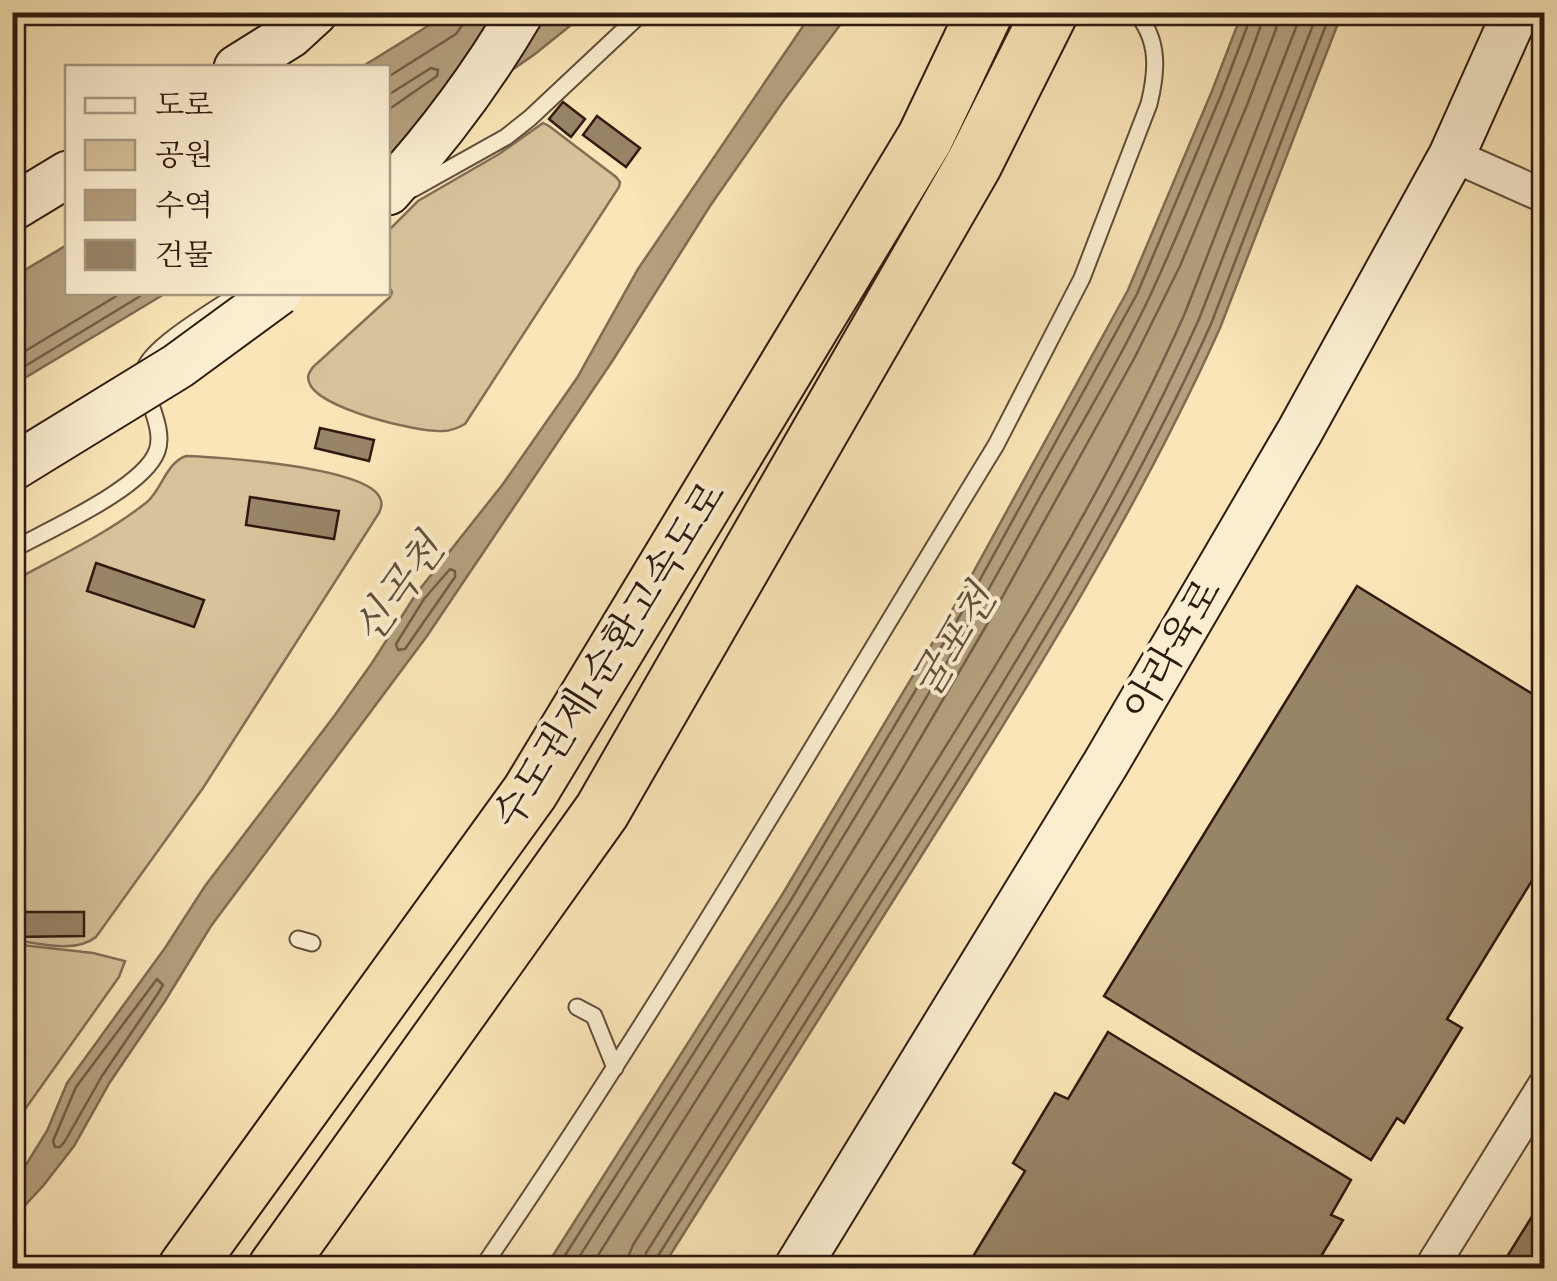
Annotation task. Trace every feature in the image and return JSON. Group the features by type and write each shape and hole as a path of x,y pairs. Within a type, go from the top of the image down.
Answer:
{"highway":[{"name":"수도권제1순환고속도로","path":"186,1268 530,792 925,138 985,12"},
{"name":"수도권제1순환고속도로","path":"276,1268 602,811 974,164 1050,12"}],"street":[{"path":"390,190 446,124 521,12"},
{"name":"아라육로","path":"798,1268 1106,763 1300,431 1465,161 1516,12"},
{"name":"아라육로","path":"830,1268 1254,568 1465,161 1544,20"},
{"path":"241,65 302,24"},
{"path":"1465,161 1544,196"},
{"path":"12,208 65,176"},
{"path":"12,468 178,366 275,295"},
{"path":"1431,1268 1544,1086"}],"lane":[{"path":"302,24 338,12"},
{"path":"390,203 506,137 643,12"},
{"path":"482,1268 727,892 996,445 1070,306 1155,81 1155,52 1135,12"},
{"path":"12,550 99,503 146,468 157,450 158,430 146,392 146,366 158,350 236,295"},
{"path":"577,1007 594,1016 615,1068"}],"green space":[{"path":"543,123 620,182 465,424 446,431 412,428 369,417 316,392 308,380 313,367 390,297 390,229 418,201 499,154"},
{"path":"186,456 291,466 349,478 369,487 380,498 381,508 203,788 96,937 67,946 13,940 13,581 132,514 152,497 174,464"},
{"path":"13,944 93,953 125,961 119,977 13,1126"}],"water":[{"path":"449,13 586,13 535,54 390,155 390,65 365,65"},
{"path":"812,13 849,13 710,206 613,360 427,636 211,926 110,1082 74,1146 13,1218 13,1181 47,1131 67,1083 205,886 335,715 416,594 503,484 577,378 638,269"},
{"name":"굴포천","path":"1242,13 1342,13 1220,328 1119,529 1005,723 662,1268 545,1268 782,895 957,602 1128,290"},
{"path":"65,246 65,295 163,295 13,385 13,277"}],"building":[{"path":"563,102 585,119 571,137 549,119"},
{"path":"597,116 640,148 626,167 583,135"},
{"path":"320,428 374,440 369,461 315,448"},
{"path":"250,497 339,511 334,539 246,525"},
{"path":"96,563 204,600 194,627 87,591"},
{"path":"1357,586 1544,701 1544,861 1447,1019 1462,1028 1404,1123 1397,1118 1371,1160 1104,996"},
{"path":"12,912 84,912 84,936 12,937"},
{"path":"1108,1032 1351,1180 1331,1215 1343,1220 1314,1268 966,1268 1025,1171 1013,1163 1055,1093 1068,1099"},
{"path":"1544,1197 1544,1268 1500,1268"}],"water label":[{"name":"신곡천","path":"398,589"}]}
